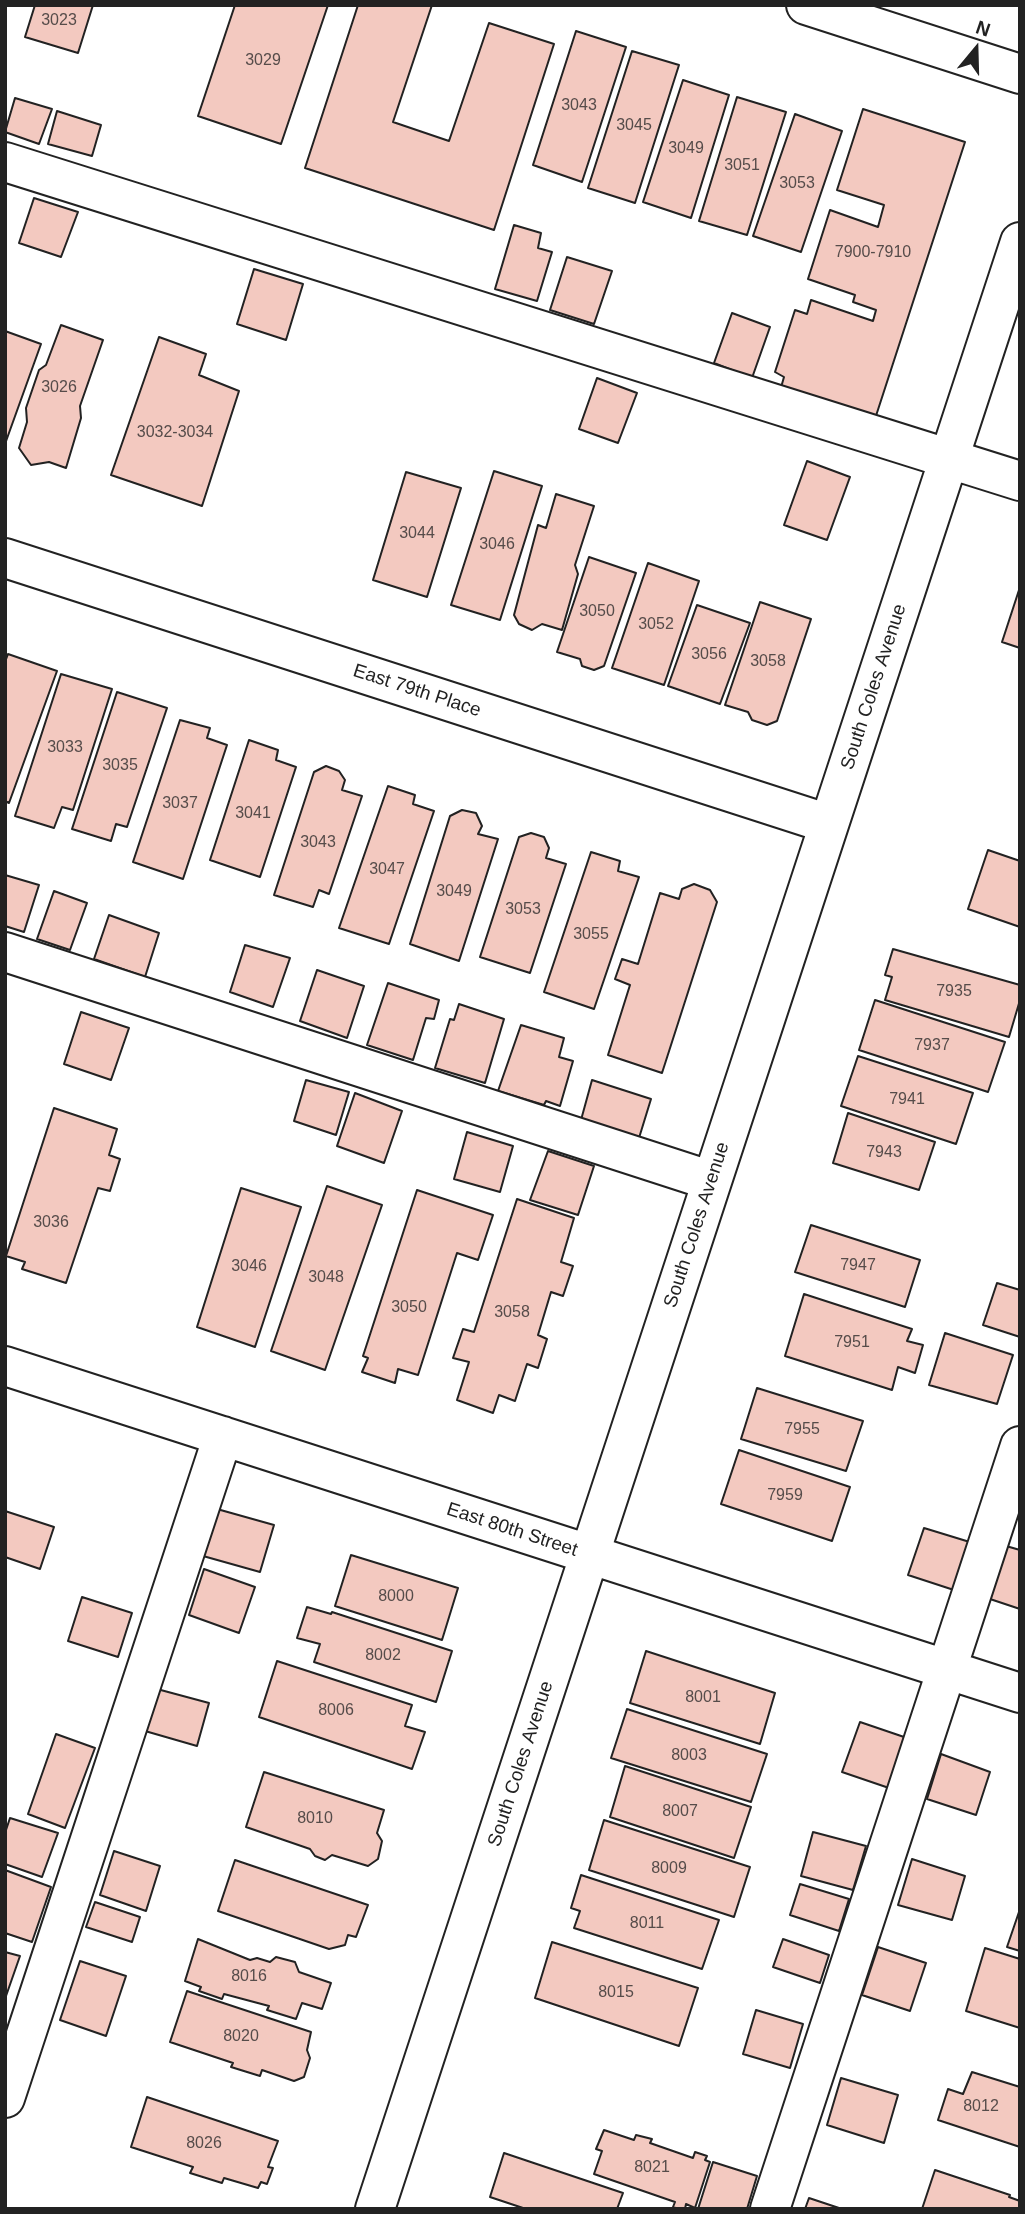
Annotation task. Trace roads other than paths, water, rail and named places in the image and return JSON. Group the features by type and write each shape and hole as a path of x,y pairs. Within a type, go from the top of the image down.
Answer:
{"street":[{"path":"806,5 1020,74"},
{"path":"5,162 1020,481"},
{"name":"South Coles Avenue","path":"375,2209 1020,242"},
{"name":"East 79th Place","path":"5,558 829,824"},
{"path":"5,952 712,1181"},
{"name":"East 80th Street","path":"5,1366 1020,1693"},
{"path":"5,2098 223,1436"},
{"path":"770,2209 1020,1446"}]}
